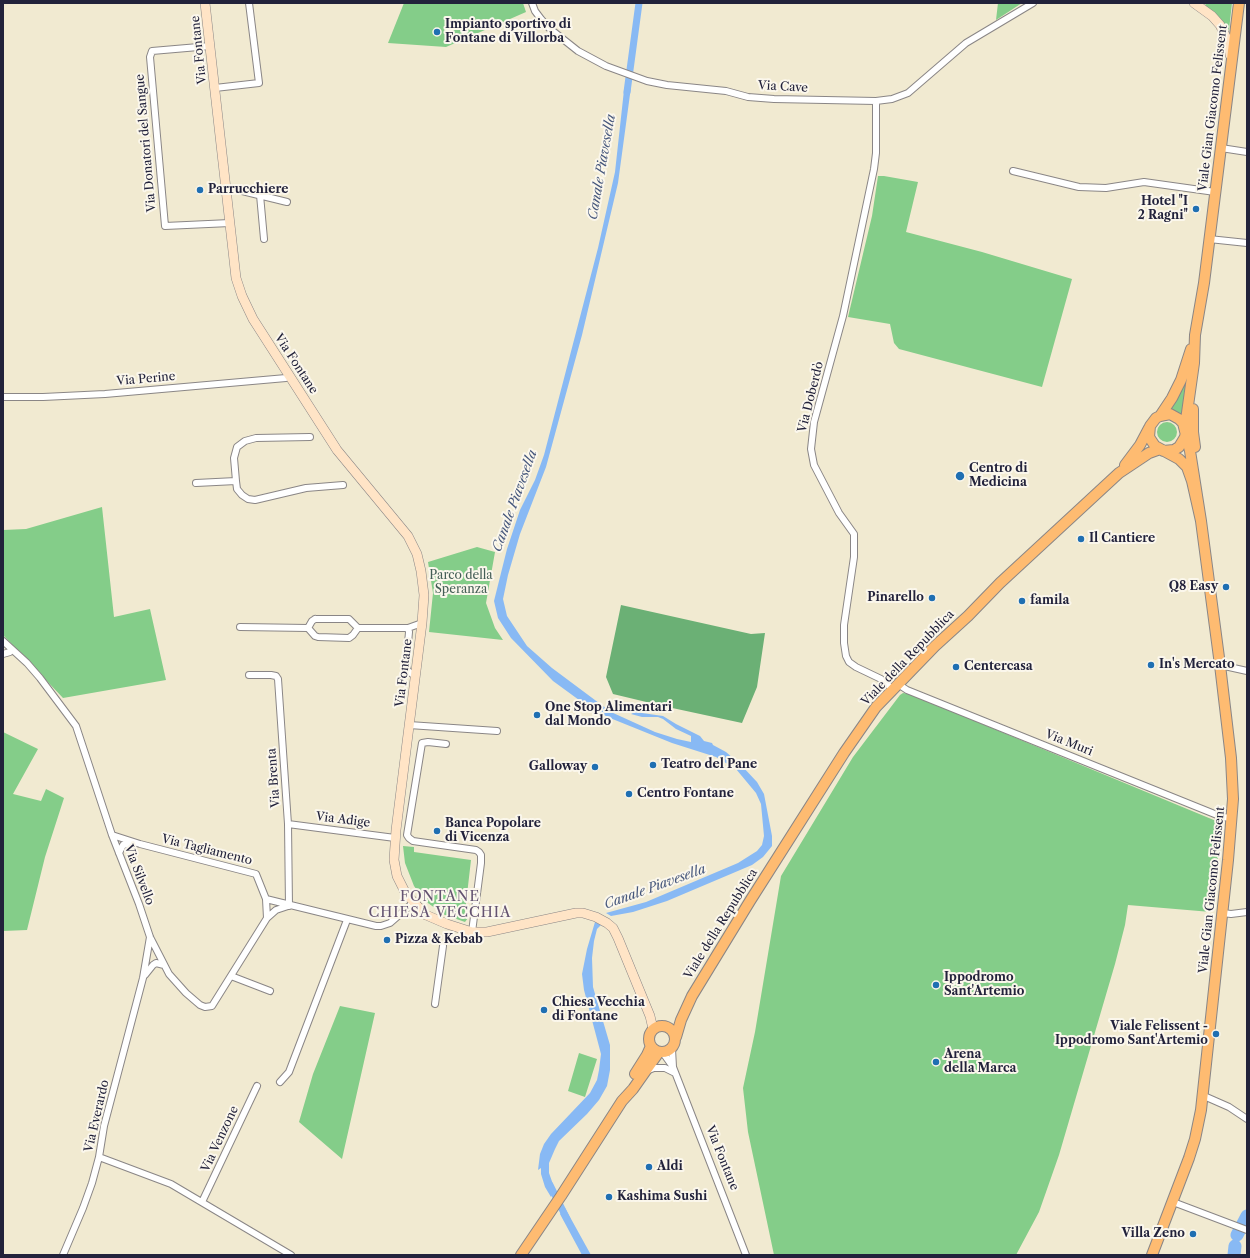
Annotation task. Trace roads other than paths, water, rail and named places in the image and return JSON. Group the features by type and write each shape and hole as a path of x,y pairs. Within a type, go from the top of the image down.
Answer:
{"main road":[{"name":"Viale Gian Giacomo Felissent","path":"1201,521 1192,481 1187,467 1179,459 1161,450 1151,442 1149,432 1150,426 1156,418 1160,416 1172,398 1181,380 1195,335 1210,239 1239,3"},
{"name":"Viale Gian Giacomo Felissent","path":"1161,450 1169,451 1179,447 1185,438 1194,363 1195,335"},
{"path":"1194,363 1193,427 1201,521"},
{"path":"1160,416 1170,414 1175,416 1182,422 1185,429"},
{"path":"1119,473 1140,445 1150,426"},
{"name":"Viale Gian Giacomo Felissent","path":"1152,1255 1195,1140 1204,1096 1233,799 1232,772 1220,665 1201,521 1185,429"},
{"path":"1119,473 1149,453 1161,450"},
{"name":"Viale della Repubblica","path":"622,1101 633,1089 645,1071 665,1051 674,1045 681,1020 692,996 750,901 844,753 876,707 1000,583 1119,473"},
{"name":"Viale della Repubblica","path":"521,1255 622,1101 630,1083 651,1046 649,1038 692,996"},
{"path":"660,1027 673,1030 676,1037"},
{"path":"651,1046 656,1051 665,1051"}],"street":[{"name":"Via Fontane","path":"205,3 236,278 242,296 253,319 337,450 361,481 401,527 413,545 420,563 424,595 422,623 395,838 394,860 397,876 406,894 426,915 472,932 487,932 576,913 583,913 596,917 607,923 613,928 618,938 650,1016 660,1027"},
{"path":"215,88 259,83 248,3"},
{"name":"Via Cave","path":"532,3 535,11 541,19 578,51 606,66 647,81 666,85 726,91 748,96 774,99 876,100 892,99 908,93 966,43 1033,3"},
{"path":"1194,3 1212,16 1223,30 1230,48 1230,71"},
{"name":"Via Donatori del Sangue","path":"210,46 152,51 150,57 165,226 230,223"},
{"name":"Via Doberdò","path":"876,100 876,145 874,169 843,316 814,422 811,454 814,465 837,509 854,534 854,557 844,625 846,656 849,662 856,667 896,687"},
{"path":"1221,148 1247,152"},
{"path":"1013,171 1079,187 1106,188 1144,182 1215,192"},
{"path":"226,189 234,188 286,202"},
{"path":"260,195 264,239"},
{"path":"1210,239 1247,243"},
{"name":"Via Perine","path":"3,397 105,394 286,378 289,375"},
{"path":"310,437 256,438 245,441 237,447 234,458 237,489 248,500 255,500 306,488 343,485"},
{"path":"196,483 236,481"},
{"path":"308,628 312,621 319,619 349,619 352,620 358,628"},
{"path":"358,628 408,628 422,623"},
{"path":"240,627 308,628 318,637 349,638 358,628"},
{"path":"408,628 409,632 406,666 412,674 416,675"},
{"name":"Via Silvello","path":"3,641 27,663 40,678 76,726 118,853 139,904 150,937 169,974 186,993 200,1005 205,1007 212,1006 215,1002 267,918 268,908"},
{"path":"3,654 12,650"},
{"path":"1220,665 1247,671"},
{"name":"Via Brenta","path":"249,675 271,675 276,676 278,679 288,824 289,906"},
{"name":"Via Muri","path":"896,687 907,690 1222,817 1232,818"},
{"path":"409,725 497,731"},
{"path":"446,744 428,742 422,743 408,835 413,841 476,850 481,855 472,932"},
{"path":"399,808 412,809"},
{"name":"Via Adige","path":"288,824 395,838"},
{"name":"Via Tagliamento","path":"112,835 140,844 256,874 268,908"},
{"name":"Via Tagliamento","path":"118,853 121,847 125,844 140,844"},
{"path":"266,899 289,906 376,926 390,923 414,902"},
{"path":"267,918 280,907 289,906"},
{"path":"1223,913 1247,912"},
{"path":"280,1082 288,1072 348,920"},
{"name":"Via Everardo","path":"63,1255 86,1202 92,1184 99,1158 104,1126 143,978 150,937"},
{"path":"435,1004 443,946"},
{"name":"Via Everardo","path":"143,978 153,965 160,963 164,965"},
{"path":"231,976 270,991"},
{"path":"665,1051 674,1070"},
{"path":"665,1051 674,1070"},
{"path":"645,1071 659,1067 674,1070"},
{"name":"Via Fontane","path":"674,1070 746,1255"},
{"name":"Via Venzone","path":"202,1202 257,1086"},
{"path":"1204,1096 1229,1107 1247,1118"},
{"path":"99,1158 170,1184 291,1255"},
{"path":"1173,1202 1243,1228"}],"water":[{"path":"627,82 631,84 631,87 618,183 582,335 546,467 520,534 508,575 503,599 507,616 527,646 552,668 611,712 655,732 691,742 691,736 676,729 663,719 658,717 642,717 631,714 635,712 663,716 700,736 704,741 712,743 726,752 742,766 757,782 764,794 772,836 772,846 763,857 752,865 667,901 633,912 611,916 606,913 646,902 738,863 757,851 762,845 764,836 761,804 756,793 736,769 716,757 672,743 610,718 590,708 553,681 511,638 498,618 494,601 507,549 520,510 535,480 544,455 598,248 615,172 624,90"},
{"path":"595,922 601,925 597,929 594,941 592,958 593,987 610,1045 610,1070 607,1086 599,1100 559,1141 555,1149 549,1163 549,1173 555,1190 551,1197 545,1187 541,1174 541,1168 538,1170 540,1154 544,1144 551,1134 590,1093 597,1080 599,1070 601,1054 584,990 582,974 587,949"},
{"path":"565,1208 591,1255 582,1255 560,1214"}],"waterway":[{"name":"Canale Piavesella","path":"627,92 639,3"},
{"name":"Canale Piavesella","path":"550,1185 567,1219"},
{"path":"1237,1235 1247,1216"},
{"path":"1234,1255 1235,1246"}],"place":[{"name":"Impianto sportivo di Fontane di Villorba","path":"437,32"},
{"name":"Parrucchiere","path":"200,190"},
{"name":"Hotel \"I 2 Ragni\"","path":"1196,209"},
{"name":"Centro di Medicina","path":"960,476"},
{"name":"Il Cantiere","path":"1081,539"},
{"name":"Q8 Easy","path":"1226,587"},
{"name":"Pinarello","path":"932,598"},
{"name":"famila","path":"1022,601"},
{"name":"In's Mercato","path":"1151,665"},
{"name":"Centercasa","path":"956,667"},
{"name":"One Stop Alimentari dal Mondo","path":"537,715"},
{"name":"Teatro del Pane","path":"653,765"},
{"name":"Galloway","path":"595,767"},
{"name":"Centro Fontane","path":"629,794"},
{"name":"Banca Popolare di Vicenza","path":"437,831"},
{"name":"Pizza & Kebab","path":"387,940"},
{"name":"Ippodromo Sant'Artemio","path":"936,985"},
{"name":"Chiesa Vecchia di Fontane","path":"544,1010"},
{"name":"Viale Felissent - Ippodromo Sant'Artemio","path":"1216,1034"},
{"name":"Arena della Marca","path":"936,1062"},
{"name":"Aldi","path":"649,1167"},
{"name":"Kashima Sushi","path":"609,1197"},
{"name":"Villa Zeno","path":"1193,1234"}],"district":[{"name":"FONTANE CHIESA VECCHIA","path":"440,906"}],"park label":[{"name":"Parco della Speranza","path":"461,583"}]}
